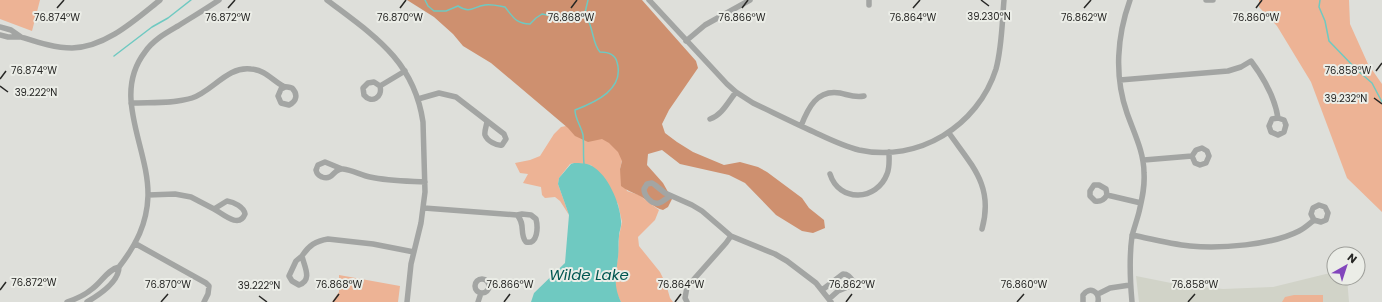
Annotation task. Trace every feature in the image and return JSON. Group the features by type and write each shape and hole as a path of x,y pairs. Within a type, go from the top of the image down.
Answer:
{"street":[{"path":"0,35 8,37 21,37 62,47 73,48 91,45 106,39 119,31 160,0"},
{"path":"87,302 105,289 114,280 119,272 119,267 136,244 144,220 148,195 147,181 131,103 130,91 136,66 145,51 157,40 219,0"},
{"path":"327,0 388,49 405,71 418,99 423,122 425,182 424,208 414,252 407,302"},
{"path":"649,0 686,41 736,92 754,103 801,126 849,147 866,151 888,152 917,148 940,138 949,133 970,114 991,82 999,54 1004,0"},
{"path":"686,41 705,25 750,0"},
{"path":"1130,0 1125,15 1120,41 1118,66 1126,111 1138,140 1144,160 1144,181 1141,203 1132,235 1130,259 1130,285 1132,302"},
{"path":"1206,0 1212,0"},
{"path":"0,27 11,30 21,37"},
{"path":"1120,80 1228,71 1241,67 1251,61 1261,76 1275,105 1278,118"},
{"path":"131,103 180,101 192,98 206,91 233,71 246,68 260,71 285,87"},
{"path":"380,86 405,71"},
{"path":"710,119 715,118 722,111 736,92"},
{"path":"801,126 810,105 825,94 838,92 856,97 864,96"},
{"path":"418,99 439,94 456,97 487,121 492,123 505,136 505,141 502,145 496,144 487,138 485,133 487,121"},
{"path":"949,133 976,171 983,185 986,207 982,229"},
{"path":"830,174 834,183 841,190 852,195 864,195 875,190 887,176 890,165 888,152"},
{"path":"1144,160 1192,156"},
{"path":"342,169 369,177 425,182"},
{"path":"670,196 660,202 654,202 646,196 644,189 647,184 652,183 670,196 702,211 731,236 775,254 787,261 808,276 830,300 838,291 850,286 852,281 851,278 846,274 843,274 822,290"},
{"path":"148,195 175,194 191,197 234,220 238,221 241,220 245,214 245,211 242,208 227,200 214,209"},
{"path":"1106,195 1141,203"},
{"path":"424,208 531,215 536,219 536,236 531,242 526,242 522,236 523,225 518,215"},
{"path":"1132,235 1190,246 1227,247 1248,245 1288,235 1304,229 1314,220"},
{"path":"687,302 684,298 687,286 731,236"},
{"path":"302,256 308,276 305,282 299,285 292,281 289,276 296,260 302,256 311,244 321,240 328,239 373,244 414,252"},
{"path":"136,244 206,283 209,286 208,294 204,302"},
{"path":"67,302 83,296 114,268 119,267"},
{"path":"1098,294 1110,288 1130,285"},
{"path":"1083,302 1083,295 1087,291 1093,290 1098,294 1098,302"},
{"path":"478,302 481,293"}],"shaded area":[{"path":"0,0 40,0 32,31 0,19"},
{"path":"407,0 642,0 696,61 698,68 669,110 662,124 665,133 693,152 724,165 740,162 758,167 767,172 802,198 809,208 824,220 825,228 813,233 802,231 776,215 745,183 729,175 680,164 662,150 648,154 647,165 663,183 672,199 668,207 663,210 657,207 621,186 620,169 622,161 618,152 609,143 602,139 588,142 575,136 568,128 491,63 463,46 453,34 434,17"},
{"path":"1259,0 1349,0 1350,24 1368,64 1382,84 1382,212 1347,178 1311,82 1277,26 1259,7"},
{"path":"576,124 594,129 624,152 620,169 627,191 639,195 659,210 655,220 638,237 639,246 660,272 673,302 621,302 616,292 615,276 622,222 618,204 591,165 570,164 559,178 558,184 569,215 560,201 555,197 545,198 542,195 541,187 523,183 528,174 520,173 515,163 540,156 554,134 561,127"},
{"path":"1326,274 1326,286 1348,286 1349,302 1139,302 1136,276 1181,285 1223,289 1273,287"},
{"path":"339,275 400,286 398,302 332,302 339,292"},
{"path":"1294,295 1323,295 1323,302 1282,302 1285,297"}],"water":[{"name":"Wilde Lake","path":"571,164 588,164 598,170 608,183 616,198 621,223 616,280 618,296 621,302 531,302 534,293 565,263 569,215 558,184 559,178"}],"waterway":[{"path":"114,56 191,0"},
{"path":"425,0 428,6 434,11 446,11 458,6 466,10 488,5 505,7 515,19 525,24 530,24 542,14 564,18 583,16 587,19 597,48 600,52 613,55 617,62 618,71 617,80 607,93 592,103 575,110 583,135 584,164"},
{"path":"584,17 588,0"},
{"path":"1320,0 1319,7 1325,21 1329,41 1372,83 1382,102"}]}
